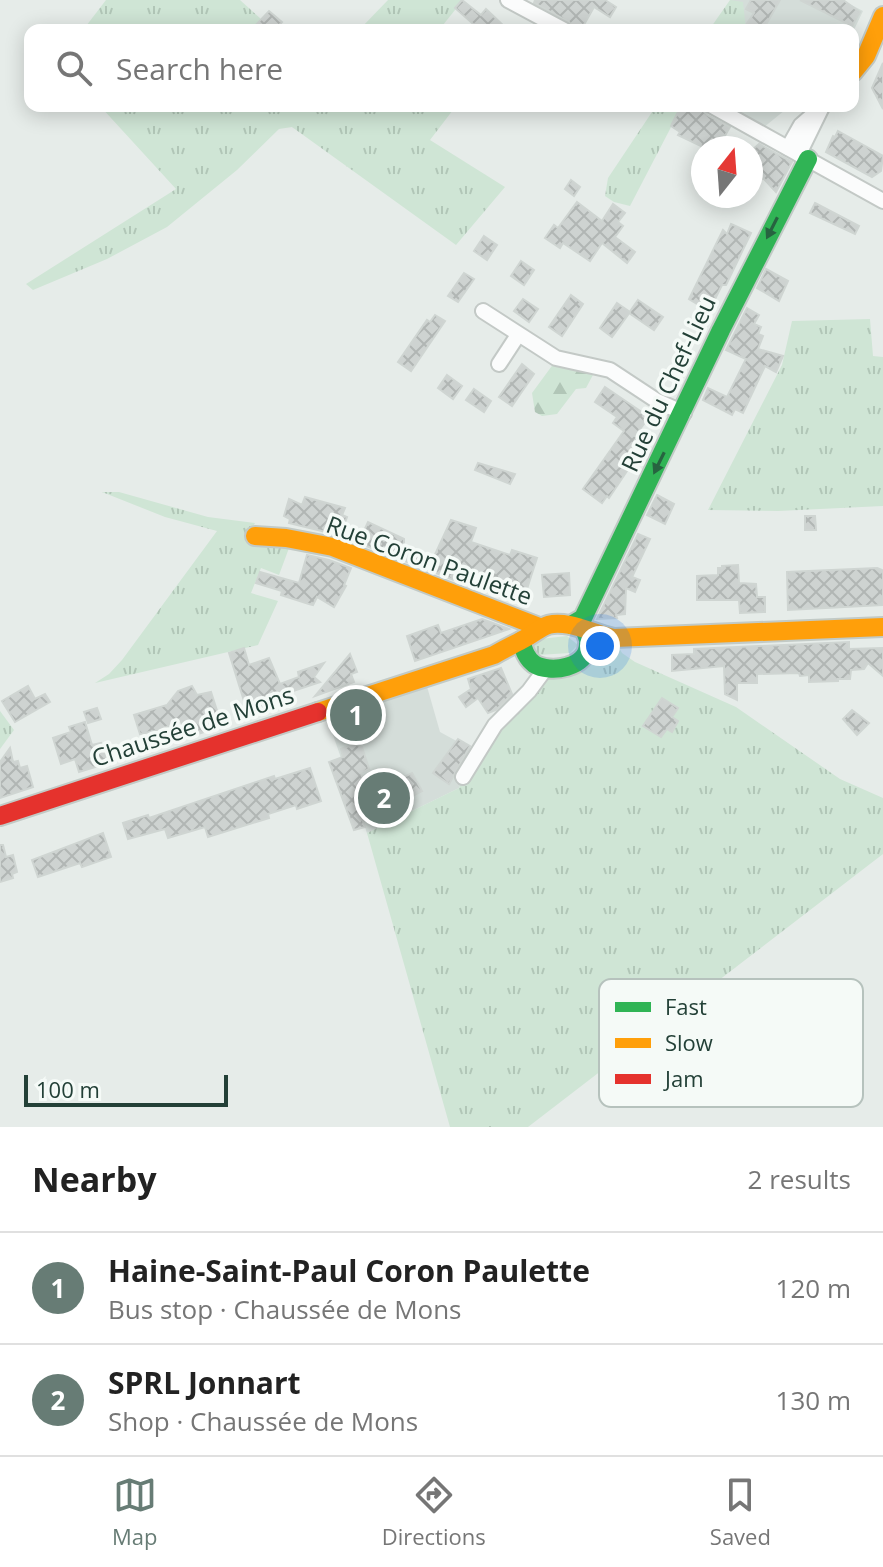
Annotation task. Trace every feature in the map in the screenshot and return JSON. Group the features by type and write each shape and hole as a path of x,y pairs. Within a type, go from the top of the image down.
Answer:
{"main road":[{"path":"859,65 866,56 883,16"},
{"name":"Rue du Chef-Lieu","path":"582,635 583,618 684,413 798,154"},
{"name":"Rue Coron Paulette","path":"255,536 333,547 539,627"},
{"path":"582,635 584,657 571,666 546,668 530,663 523,649 539,627 553,624 582,635 614,638 883,627"},
{"name":"Chaussée de Mons","path":"0,816 494,655 514,642 523,649"}],"street":[{"path":"508,0 553,24"},
{"path":"723,112 883,201"},
{"path":"798,154 801,125 815,112"},
{"path":"483,311 556,358 610,370 657,401 684,413"},
{"path":"499,364 518,335"},
{"path":"463,777 495,725 529,691 546,668"}],"shaded area":[{"path":"731,0 842,0 863,11 857,24 714,24"},
{"path":"723,112 783,112 758,132"},
{"path":"424,676 440,732 473,750 459,788 367,833 324,709"}],"green space":[{"path":"106,0 240,0 261,19 258,24 88,24"},
{"path":"388,0 463,0 444,24 365,24"},
{"path":"730,0 743,2 745,24 713,24"},
{"path":"105,112 451,112 430,140 505,187 456,245 292,127 279,129 237,170 167,227 107,259 33,290 26,284 176,189"},
{"path":"652,112 679,112 630,206 605,196 608,178"},
{"path":"870,319 873,356 883,357 883,506 778,511 708,510 782,365 792,321"},
{"path":"554,363 594,373 586,388 576,389 557,414 542,416 535,412 532,393"},
{"path":"102,492 119,492 208,517 255,523 252,529 292,540 279,575 261,568 251,593 278,601 258,645 95,683 122,660 217,531 165,517"},
{"path":"567,636 578,645 570,653 538,655 533,646 540,639"},
{"path":"614,638 622,653 635,662 736,707 840,779 883,798 883,854 720,979 599,979 599,1072 528,1127 450,1127 367,833 459,788 463,777 529,691 589,650"},
{"path":"0,711 14,730 0,749"}],"building":[{"path":"462,0 481,15 486,9 502,24 473,24 455,8"},
{"path":"535,0 605,0 616,7 610,17 594,7 584,24 570,24 534,3"},
{"path":"751,0 780,0 766,24 747,24 754,13 746,9"},
{"path":"800,0 843,0 860,12 853,24"},
{"path":"269,11 282,22 280,24 257,24"},
{"path":"883,63 883,109 872,88"},
{"path":"678,112 704,112 730,127 725,136 691,136 691,141 678,135 680,132 671,126"},
{"path":"838,131 883,156 881,171 872,177 826,152"},
{"path":"763,146 792,162 776,192 764,179"},
{"path":"571,180 580,187 574,196 565,189"},
{"path":"577,202 602,221 613,204 625,213 618,222 623,226 615,237 635,252 627,263 602,243 590,261 563,243 560,248 545,238 554,225 558,228"},
{"path":"815,203 859,226 855,234 810,213"},
{"path":"731,224 751,233 726,285 722,285 709,311 689,299 723,230 727,234"},
{"path":"484,236 497,245 487,260 474,251"},
{"path":"521,261 534,270 524,285 511,276"},
{"path":"766,269 788,281 779,301 757,288"},
{"path":"464,273 474,279 458,302 448,296"},
{"path":"571,295 583,304 562,336 549,327"},
{"path":"523,299 538,309 529,322 514,311"},
{"path":"638,300 663,317 654,330 629,313"},
{"path":"617,303 630,312 612,337 600,328"},
{"path":"747,308 759,315 754,324 761,327 758,334 763,336 758,349 783,356 776,372 765,366 743,413 735,409 732,415 703,400 708,388 727,397 746,359 726,350"},
{"path":"435,315 445,321 411,371 398,362 427,320 430,322"},
{"path":"522,364 534,374 512,406 499,397"},
{"path":"447,375 462,386 453,399 438,388"},
{"path":"605,387 649,417 635,436 645,444 609,498 607,496 602,503 583,489 624,431 613,423 617,417 595,402"},
{"path":"474,389 491,401 484,412 466,400"},
{"path":"478,463 515,474 510,484 475,470"},
{"path":"657,495 674,504 665,524 647,515"},
{"path":"305,497 345,508 342,515 347,517 343,528 362,535 368,522 404,539 404,548 432,561 451,520 476,528 471,542 510,555 512,550 537,558 526,592 467,573 464,584 338,535 289,523 290,519 284,516 289,499 302,505"},
{"path":"805,516 815,516 816,530 805,530"},
{"path":"638,534 650,539 632,577 640,580 635,592 626,588 625,614 616,615 617,618 597,619"},
{"path":"307,555 351,568 346,586 334,607 317,597 313,605 256,583 260,572 299,583"},
{"path":"738,565 739,583 756,584 757,597 765,597 765,612 740,613 739,600 697,600 697,576 718,575 718,568 722,566"},
{"path":"877,568 883,574 883,605 788,610 787,572"},
{"path":"569,573 570,595 544,597 542,575"},
{"path":"482,619 509,629 415,661 407,636 438,625 441,633"},
{"path":"849,642 849,649 883,648 883,676 868,663 864,669 851,670 850,679 838,681 809,682 809,675 800,676 799,673 757,674 757,683 737,683 737,700 725,694 724,666 672,671 672,655 694,654 694,649"},
{"path":"244,648 249,665 269,658 280,684 299,677 298,672 324,663 314,677 320,682 287,693 290,703 249,717 229,653"},
{"path":"350,654 357,672 351,674 354,682 315,696"},
{"path":"501,668 512,694 496,710 488,713 478,698 466,707 459,697 471,689 468,679"},
{"path":"28,686 35,699 45,694 50,702 15,722 2,701"},
{"path":"192,686 197,695 211,692 222,726 186,738 181,721 140,734 134,715 167,705 178,691"},
{"path":"662,698 678,708 672,717 678,721 672,732 667,729 661,737 643,726"},
{"path":"97,708 101,719 88,723 84,712"},
{"path":"852,710 869,723 857,735 843,719"},
{"path":"85,722 92,745 101,743 108,763 79,772 75,759 61,764 53,738 71,732 69,727"},
{"path":"458,739 470,746 449,784 433,773"},
{"path":"355,744 362,747 369,769 361,773 367,795 412,773 422,791 363,821 365,827 354,830 329,762 343,757 341,749"},
{"path":"10,748 13,762 18,761 20,768 27,766 33,787 0,798 0,762"},
{"path":"310,768 321,801 297,809 296,805 268,814 269,818 208,837 205,827 168,838 165,829 128,839 123,823 148,815 149,818 274,776 275,779"},
{"path":"103,833 111,857 82,867 80,863 38,877 32,860"},
{"path":"0,845 3,845 6,857 13,855 17,872 12,874 13,878 0,882"}],"traffic: fast":[{"path":"571,625 583,618 721,330 808,159"},
{"path":"521,641 534,664 549,668 567,667 582,659 586,652 588,642 585,631"}],"traffic: slow":[{"path":"859,65 866,56 883,16"},
{"path":"255,536 333,547 539,627"},
{"path":"318,712 494,655 554,624 576,626 614,638 883,627"}],"traffic: jam":[{"path":"0,816 318,712"}],"place":[{"name":"Haine-Saint-Paul Coron Paulette","path":"356,715"},
{"name":"SPRL Jonnart","path":"384,798"}]}
